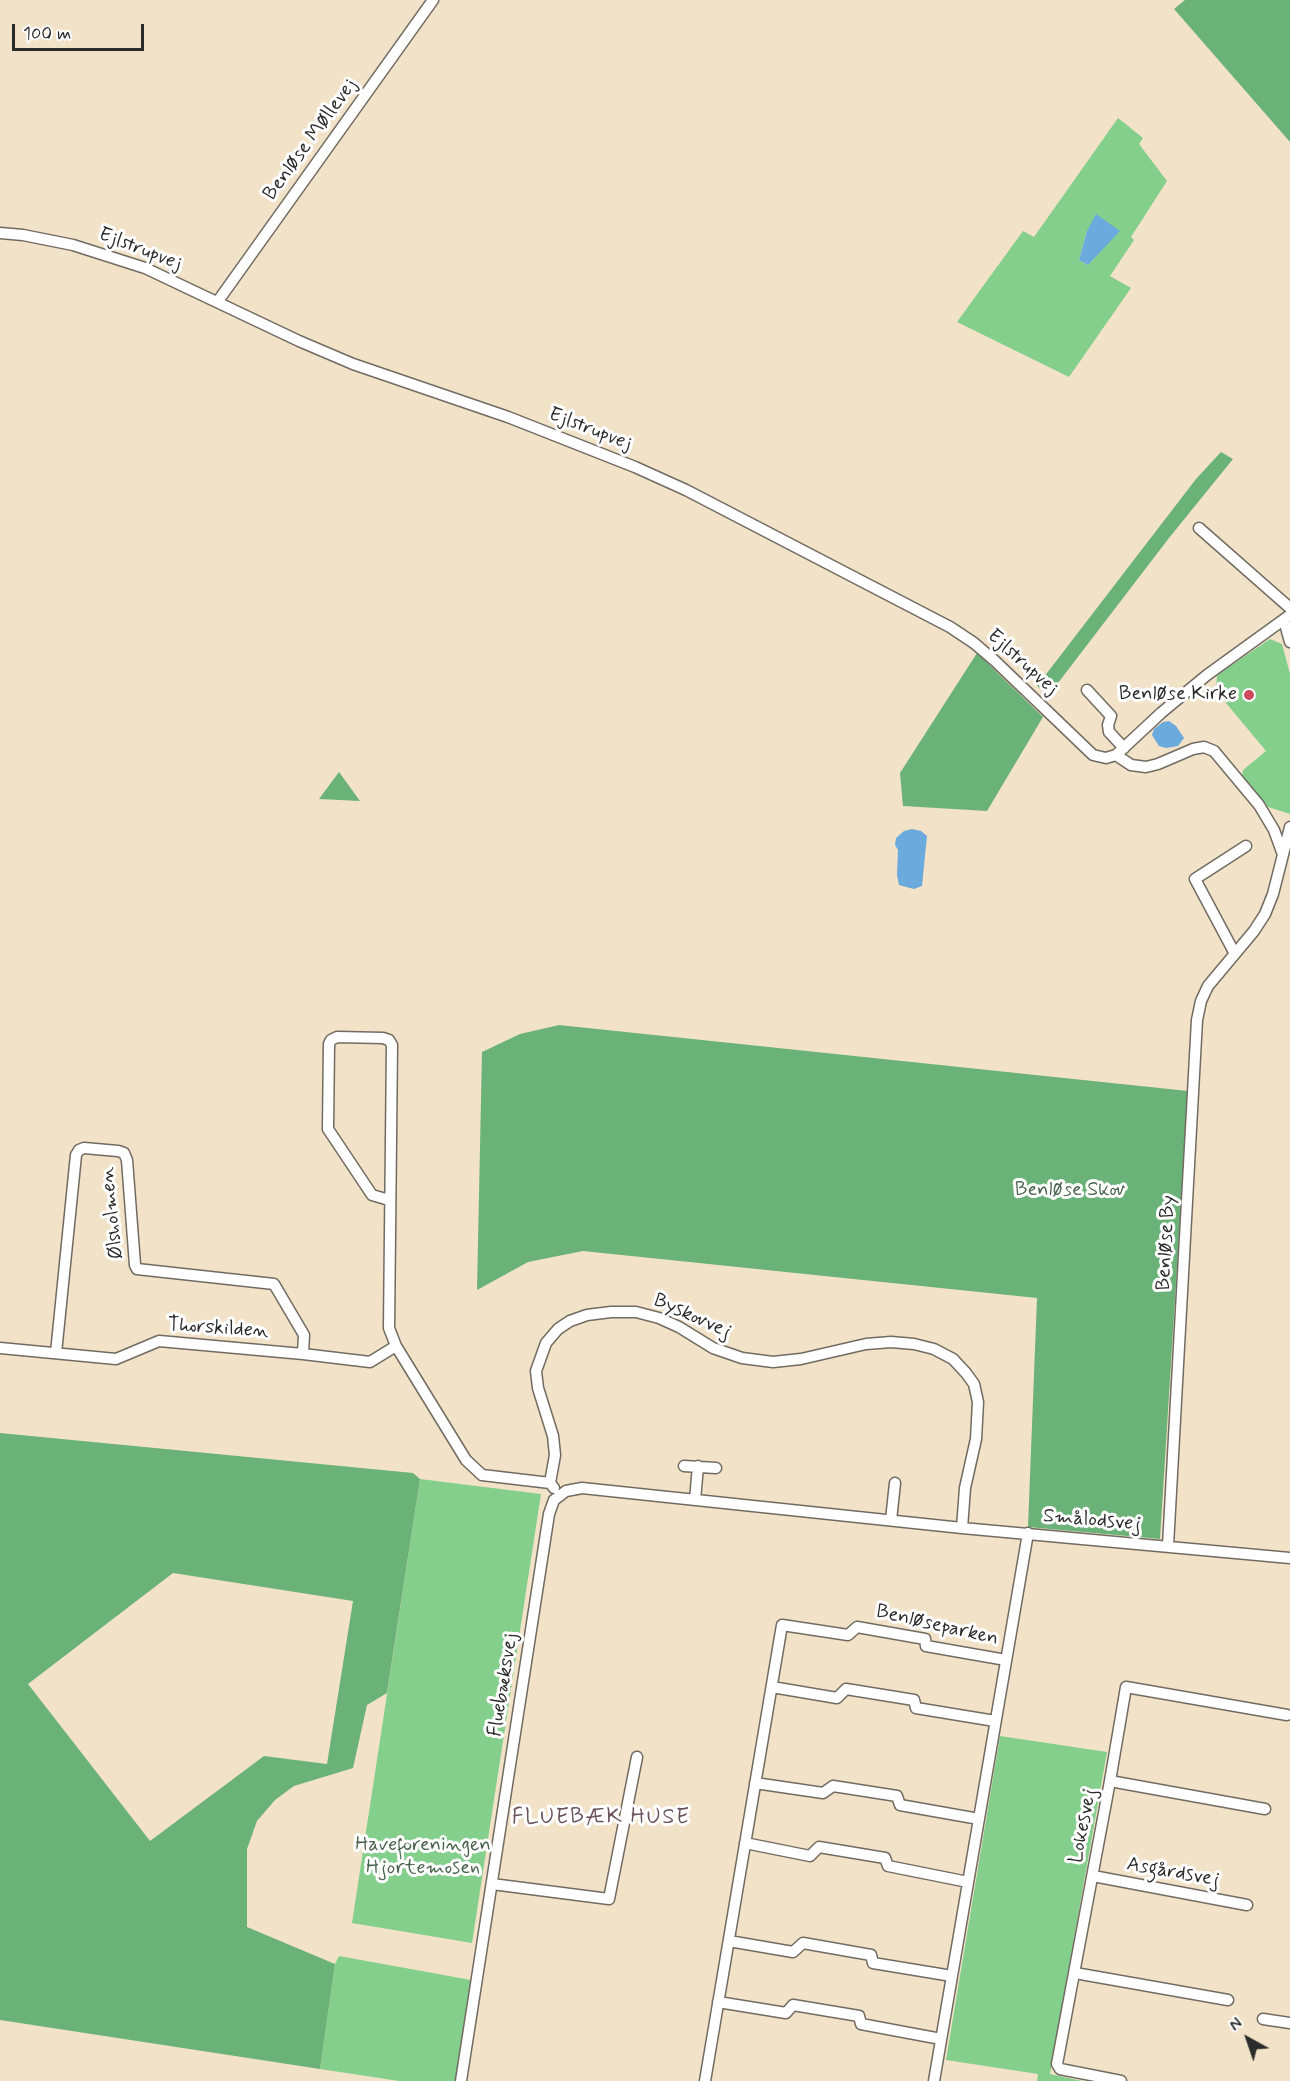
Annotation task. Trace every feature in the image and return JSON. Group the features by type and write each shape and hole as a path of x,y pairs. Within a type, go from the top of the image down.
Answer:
{"street":[{"name":"Benløse Møllevej","path":"218,301 433,0"},
{"name":"Ejlstrupvej","path":"0,233 23,235 101,253 145,268 353,364 519,422 635,467 686,490 950,627 995,661 1093,755 1106,758 1120,751"},
{"path":"1199,528 1290,608"},
{"path":"1120,751 1180,697 1287,617 1290,642"},
{"path":"1087,690 1112,716 1108,725 1109,732 1131,765 1158,764 1193,749 1204,747 1214,751 1259,806 1274,830 1282,852"},
{"name":"Benløse By","path":"1168,1546 1197,1020 1208,986 1254,931 1265,914 1273,894 1289,828 1274,830"},
{"path":"1235,954 1195,879 1246,846"},
{"path":"389,1200 372,1195 328,1129 329,1044 337,1037 382,1038 389,1040 392,1044 389,1328 396,1346 466,1460 482,1474 550,1483 560,1495"},
{"name":"Ølsholmen","path":"56,1353 76,1155 84,1148 124,1153 127,1160 137,1269 274,1284 304,1335 303,1354"},
{"name":"Byskovvej","path":"550,1483 555,1455 553,1436 538,1388 536,1371 546,1343 558,1329 587,1315 636,1312 659,1318 679,1327 713,1348 742,1358 773,1362 792,1360 866,1344 891,1342 934,1349 953,1359 974,1384 978,1402 976,1439 964,1488 962,1528"},
{"name":"Thorskilden","path":"0,1348 116,1359 159,1341 370,1362 396,1346"},
{"path":"684,1466 716,1468"},
{"path":"694,1500 698,1466"},
{"path":"891,1520 895,1482"},
{"name":"Smålodsvej","path":"560,1495 566,1491 582,1488 962,1528 1290,1558"},
{"name":"Fluebæksvej","path":"460,2081 549,1514 551,1506 560,1495"},
{"name":"Benløseparken","path":"934,2081 1028,1533"},
{"name":"Benløseparken","path":"705,2081 782,1625 848,1635 857,1627 925,1638 926,1646 1006,1660"},
{"name":"Lokesvej","path":"1121,2081 1088,2076 1057,2067 1126,1687 1287,1715"},
{"path":"772,1688 837,1698 846,1689 914,1700 916,1708 995,1721"},
{"path":"492,1884 609,1899 637,1757"},
{"path":"1110,1781 1265,1809"},
{"path":"755,1783 823,1793 833,1786 897,1796 900,1805 979,1819"},
{"path":"745,1843 810,1856 819,1847 885,1858 888,1866 968,1882"},
{"name":"Asgårdsvej","path":"1092,1876 1247,1905"},
{"path":"729,1941 793,1952 803,1943 871,1955 873,1963 952,1976"},
{"path":"1075,1973 1228,2000"},
{"path":"718,2002 786,2013 793,2005 859,2016 861,2024 941,2039"},
{"path":"1263,2019 1290,2023"}],"green space":[{"path":"1185,0 1290,0 1290,142 1174,9"},
{"path":"1118,118 1143,138 1139,144 1167,181 1131,237 1134,240 1110,276 1131,288 1069,377 957,322 1023,231 1034,237","holes":["1087,231 1098,254 1088,265 1079,260"]},
{"path":"1221,452 1233,459 1169,538 1048,696 1037,686 1196,479"},
{"path":"1270,639 1282,644 1290,674 1290,814 1265,806 1242,777 1243,770 1266,751 1216,691 1217,675"},
{"path":"977,653 1043,717 987,811 903,806 900,773"},
{"path":"339,772 360,801 319,799"},
{"name":"Benløse Skov","path":"559,1025 1188,1091 1160,1539 1028,1527 1037,1298 583,1251 528,1262 477,1290 482,1052 520,1034"},
{"path":"0,1433 413,1473 420,1479 387,1693 367,1705 353,1768 294,1786 275,1800 257,1821 247,1849 247,1927 335,1964 320,2069 0,2020","holes":["173,1573 353,1601 327,1764 264,1756 150,1841 28,1684"]},
{"name":"Haveforeningen Hjortemosen","path":"420,1479 541,1494 472,1943 352,1923"},
{"path":"1000,1736 1107,1752 1050,2074 1082,2081 1037,2081 1038,2074 946,2060"},
{"path":"339,1956 471,1980 455,2081 399,2081 320,2069 335,1964"}],"water":[{"path":"1096,214 1120,231 1088,265 1079,260 1087,231"},
{"path":"1169,721 1176,726 1184,738 1178,746 1166,748 1159,746 1152,735 1154,729 1163,722"},
{"path":"912,829 921,831 927,836 922,886 914,889 899,885 898,850 895,845 896,838 904,831"}],"place":[{"name":"Benløse Kirke","path":"1249,695"}],"district":[{"name":"FLUEBÆK HUSE","path":"601,1818"}]}
